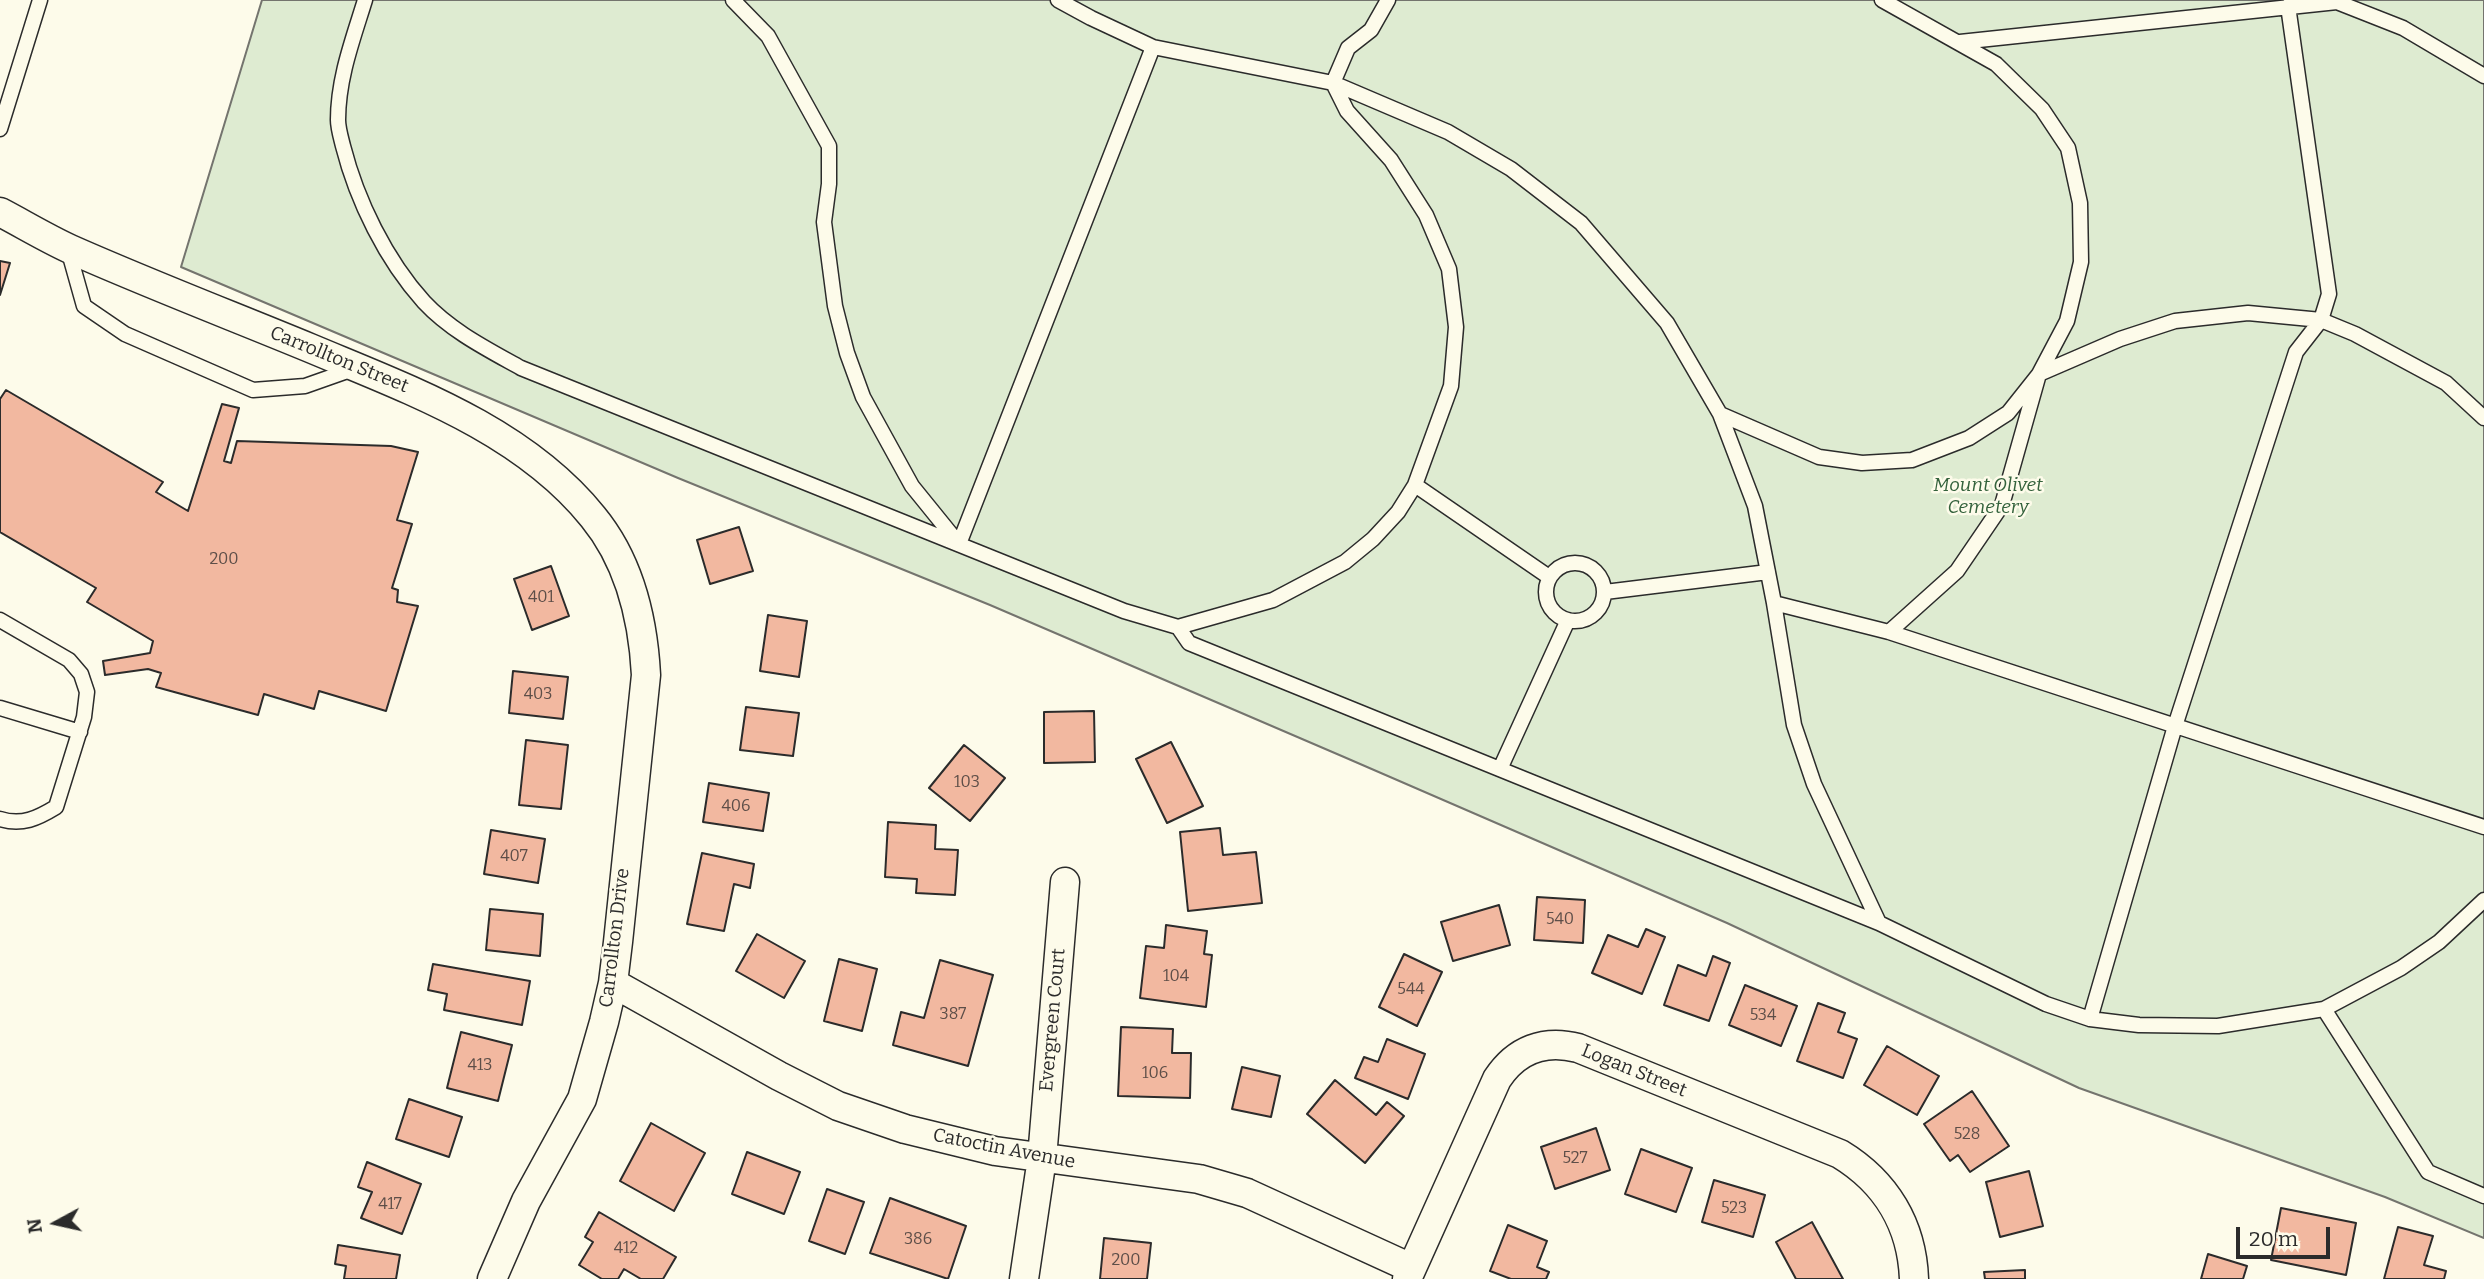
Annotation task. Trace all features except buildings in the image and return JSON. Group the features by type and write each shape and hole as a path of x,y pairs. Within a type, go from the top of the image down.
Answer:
{"street":[{"name":"Carrollton Street","path":"0,212 68,248 436,400 546,468 594,518 613,546 628,576"},
{"name":"Carrollton Drive","path":"492,1279 526,1201 582,1099 613,983 646,675 638,608 628,576"},
{"name":"Evergreen Court","path":"1024,1279 1036,1210 1065,882"},
{"name":"Catoctin Avenue","path":"613,983 838,1106 953,1142 1041,1158 1199,1179 1247,1193 1409,1273"},
{"name":"Logan Street","path":"1409,1273 1497,1079 1511,1060 1531,1048 1555,1044 1578,1048 1840,1154 1854,1163 1880,1185 1898,1213 1910,1245 1914,1279"}],"lane":[{"path":"0,129 40,0"},
{"path":"365,0 340,83 338,123 349,169 368,214 393,259 425,303 467,338 521,368 1124,611 1178,627 1273,600 1345,562 1373,539 1398,512 1415,485 1451,386 1456,327 1448,269 1426,215 1391,160 1347,111 1333,83 1348,48 1371,30 1388,0"},
{"path":"733,0 768,36 830,146 824,222 835,306 847,353 863,397 912,486 960,544"},
{"path":"1058,0 1153,47 1333,83 1448,132 1511,169 1581,223 1667,323 1720,414 1755,506 1794,724 1814,784 1880,923"},
{"path":"1720,414 1819,457 1862,463 1912,460 1969,438 2008,412 2039,374 2067,321 2081,262 2080,204 2068,148 2042,109 1996,64 1882,0"},
{"path":"1960,42 2338,1 2403,28 2484,76"},
{"path":"2090,1019 2175,726 2296,352 2321,320 2329,294 2288,6"},
{"path":"960,544 1153,47"},
{"path":"68,248 84,306 125,334 253,390 305,386 357,368"},
{"path":"2039,374 2120,340 2175,321 2248,313 2321,320 2355,334 2446,383 2484,418"},
{"path":"1889,632 1957,571 2002,505 2039,374"},
{"path":"1415,485 1549,577"},
{"path":"1575,562 1590,567 1601,578 1605,592 1600,607 1590,618 1575,622 1560,618 1549,607 1546,592 1549,577 1561,566 1575,562"},
{"path":"1605,592 1768,572"},
{"path":"1774,603 1889,632 2484,827"},
{"path":"0,620 69,660 81,674 87,692 80,732 56,807 37,819 12,823 0,819"},
{"path":"1500,769 1568,620"},
{"path":"1178,627 1189,643 1880,923 2046,1004 2090,1019 2139,1025 2218,1026 2324,1009 2401,968 2439,942 2484,900"},
{"path":"0,708 80,732"},
{"path":"2324,1009 2428,1172 2484,1195"}],"green space":[{"name":"Mount Olivet Cemetery","path":"262,0 2484,0 2484,1238 2385,1197 2079,1088 1727,923 1344,757 990,605 678,478 181,267"}]}
